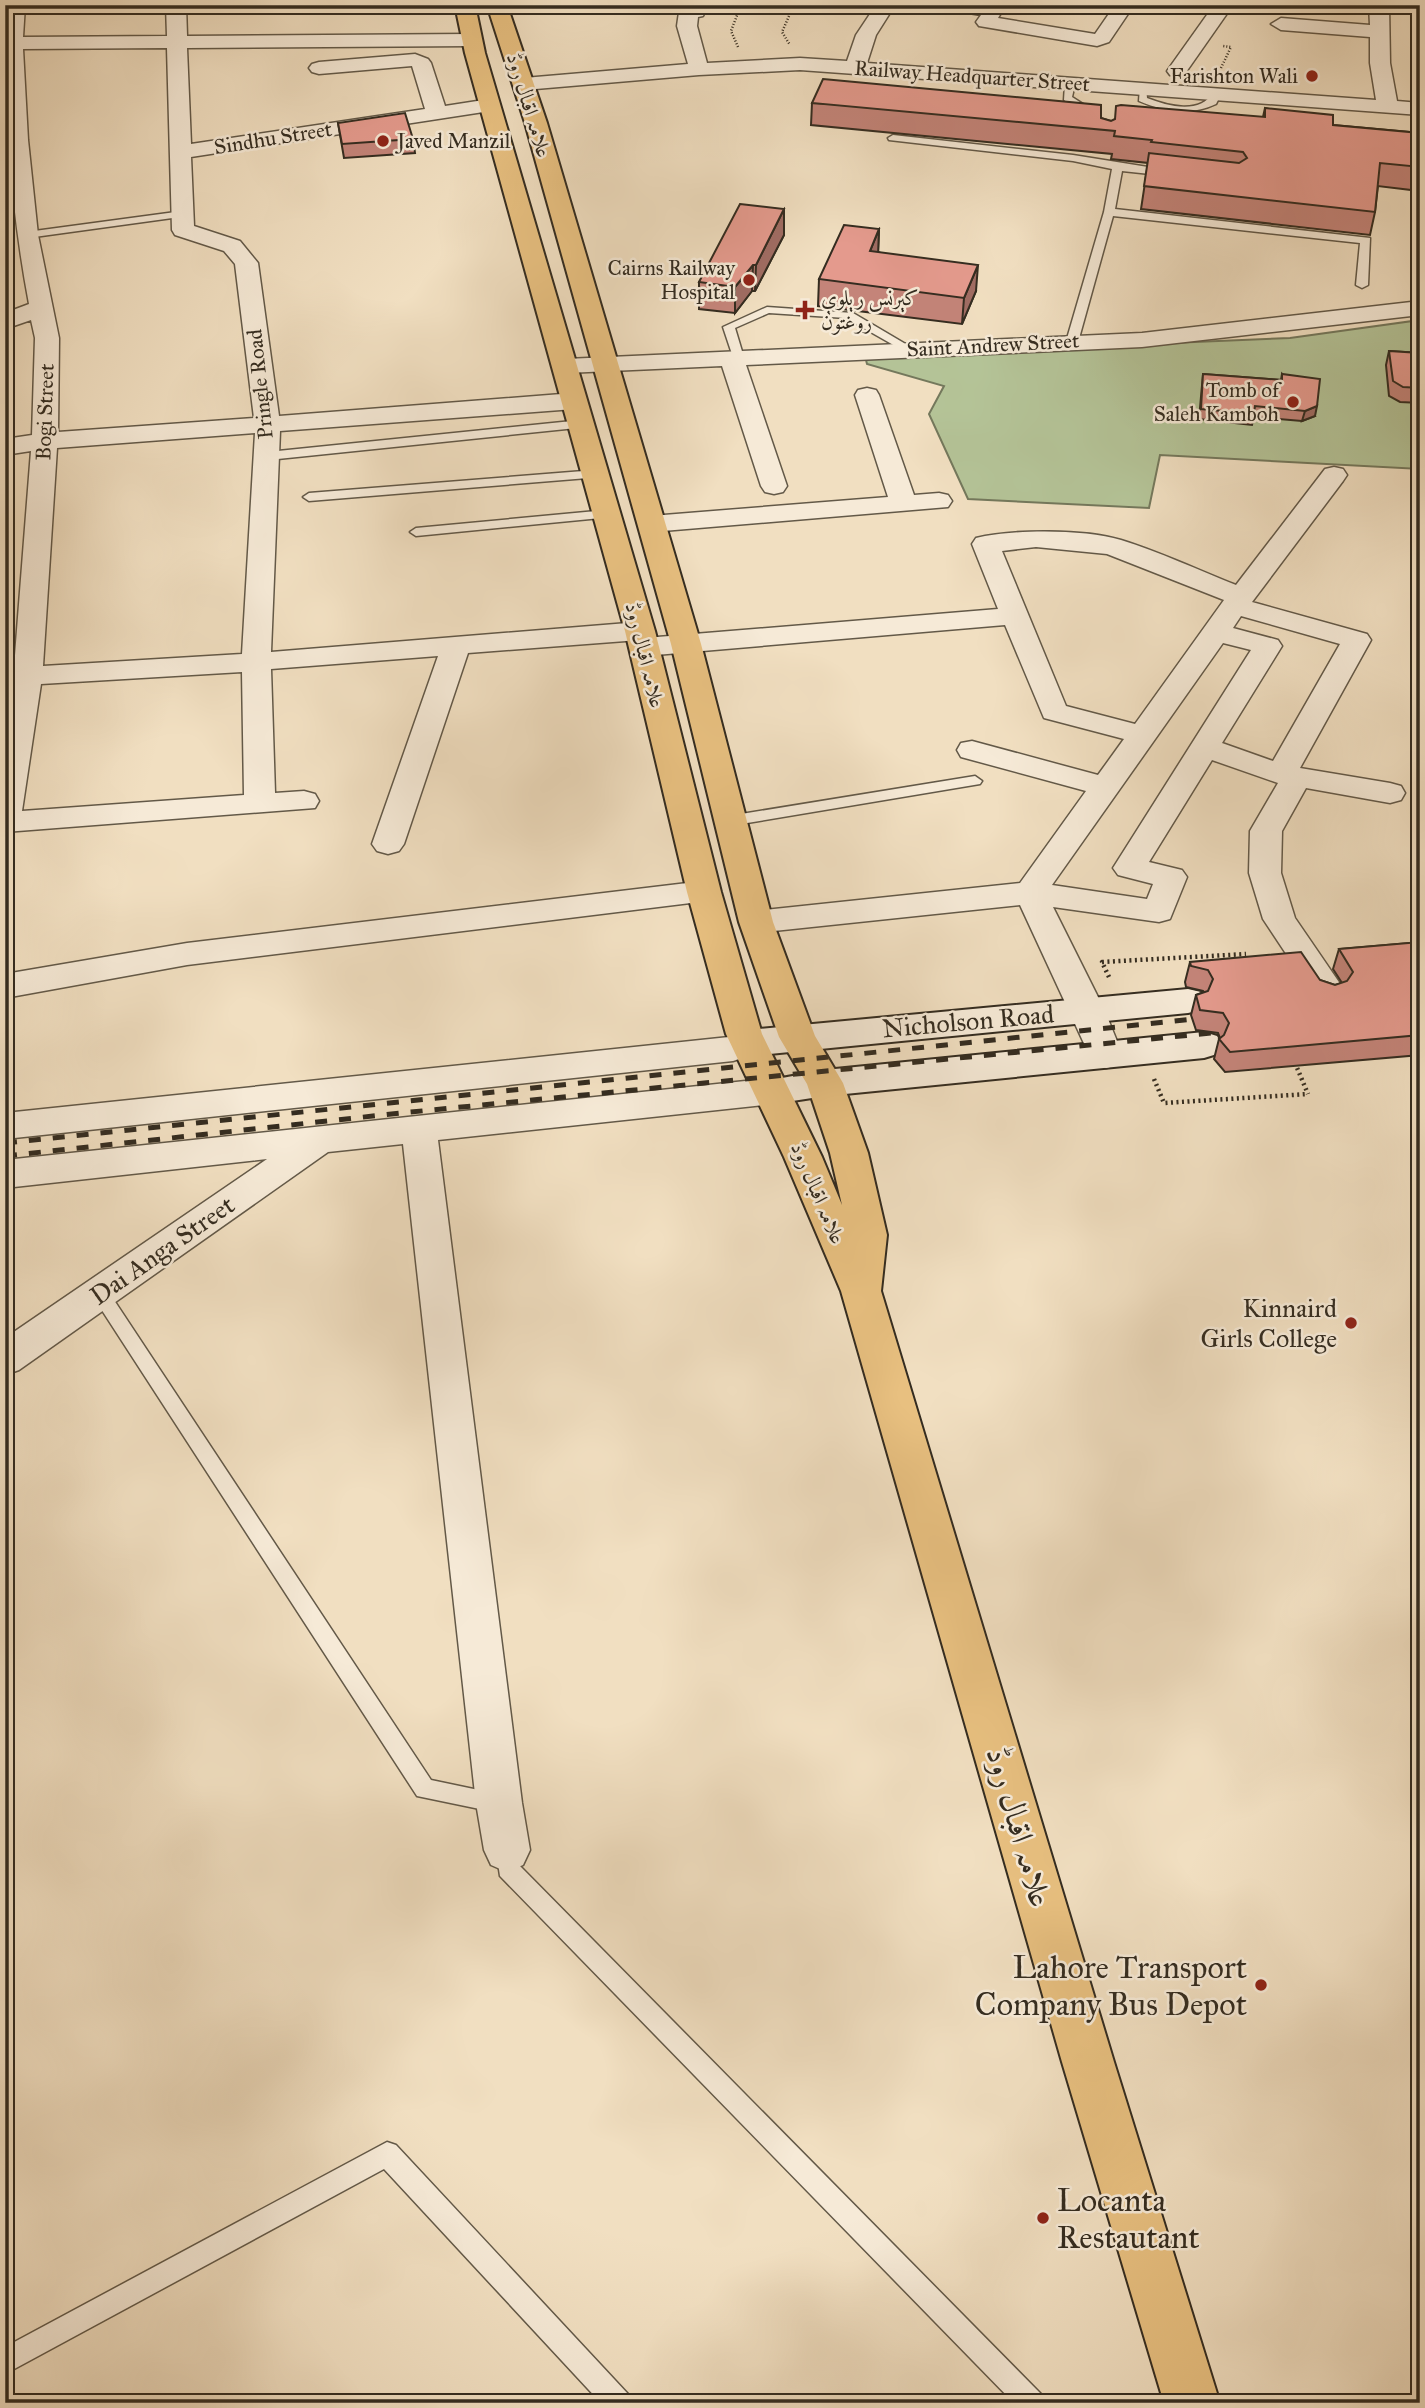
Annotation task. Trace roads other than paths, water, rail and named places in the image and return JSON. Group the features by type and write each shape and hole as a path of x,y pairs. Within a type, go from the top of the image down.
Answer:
{"main road":[{"name":"علامہ اقبال روڈ","path":"465,5 471,40 642,639 704,892 748,1043 773,1091 838,1243 862,1292 1088,2062 1192,2403"},
{"name":"علامہ اقبال روڈ","path":"497,5 524,85 686,644 756,922 797,1037 825,1083 849,1153 868,1235 862,1292"},
{"name":"Nicholson Road","path":"748,1043 1188,1001"},
{"name":"Nicholson Road","path":"773,1091 825,1083 1204,1045"}],"street":[{"name":"Bogi Street","path":"5,821 17,675 45,441 47,338 27,235 17,140 13,43 15,5"},
{"path":"176,5 183,214"},
{"path":"698,5 696,12 689,12 687,26 699,69"},
{"path":"855,68 866,34 886,5"},
{"path":"951,5 995,8"},
{"path":"995,8 985,22 1097,40 1102,38 1125,5"},
{"path":"1177,71 1224,5"},
{"path":"1379,5 1380,32 1373,56 1388,107"},
{"path":"1280,24 1380,32"},
{"path":"13,43 471,40"},
{"path":"319,68 415,61 421,63 437,113"},
{"name":"Railway Headquarter Street","path":"524,85 699,69 800,64 1420,109"},
{"path":"405,96 429,91"},
{"name":"Sindhu Street","path":"181,152 490,105"},
{"name":"Pringle Road","path":"183,214 183,230 232,246 246,262 268,425 256,662 260,803"},
{"path":"5,322 41,307"},
{"name":"Saint Andrew Street","path":"565,366 1142,340 1420,308"},
{"path":"734,358 774,486"},
{"path":"867,396 904,504"},
{"path":"5,447 45,441 268,425 578,413"},
{"path":"1030,893 1238,601 1334,475"},
{"path":"651,524 939,501"},
{"path":"1143,735 1054,712 986,544 1036,539 1112,545 1238,601 1357,640 1289,775 1266,831 1265,873 1279,919 1328,991"},
{"path":"17,675 256,662 456,646 642,639 686,644 1015,616"},
{"path":"756,922 1030,893 1159,911 1171,877 1129,867 1268,646 1216,632"},
{"path":"388,844 456,646"},
{"path":"1204,747 1289,775 1390,793"},
{"path":"972,750 1106,787"},
{"path":"5,821 304,801"},
{"path":"5,986 187,954 704,892"},
{"path":"1030,893 1104,1008 1106,1056"},
{"path":"5,1126 720,1050 748,1043"},
{"path":"5,1174 773,1091"},
{"path":"419,1129 499,1803 507,1850"},
{"name":"Dai Anga Street","path":"5,1359 318,1141"}],"lane":[{"path":"1070,84 1068,98 1106,121"},
{"path":"1062,110 1080,107"},
{"path":"893,138 1073,158 1118,167 1183,174"},
{"path":"1072,342 1109,212 1118,167"},
{"path":"1109,212 1366,240 1362,285"},
{"path":"27,235 183,214"},
{"path":"734,358 729,327 767,310 853,316 908,349"},
{"path":"268,456 578,413"},
{"path":"309,497 596,474"},
{"path":"416,532 607,514"},
{"path":"729,821 975,782"},
{"path":"100,1293 425,1789 499,1803"},
{"path":"507,1850 508,1868 1032,2403"},
{"path":"5,2361 387,2154 619,2403"}],"railway":[{"path":"5,1143 1213,1017"},
{"path":"5,1156 401,1113 1232,1031"}],"place":[{"name":"Farishton Wali","path":"1312,76"},
{"name":"Javed Manzil","path":"383,141"},
{"name":"Cairns Railway Hospital","path":"749,280"},
{"name":"کېرنس رېلوې روغتون","path":"805,310"},
{"name":"Tomb of Saleh Kamboh","path":"1293,402"},
{"name":"Kinnaird Girls College","path":"1351,1323"},
{"name":"Lahore Transport Company Bus Depot","path":"1261,1985"},
{"name":"Locanta Restautant","path":"1043,2218"}]}
